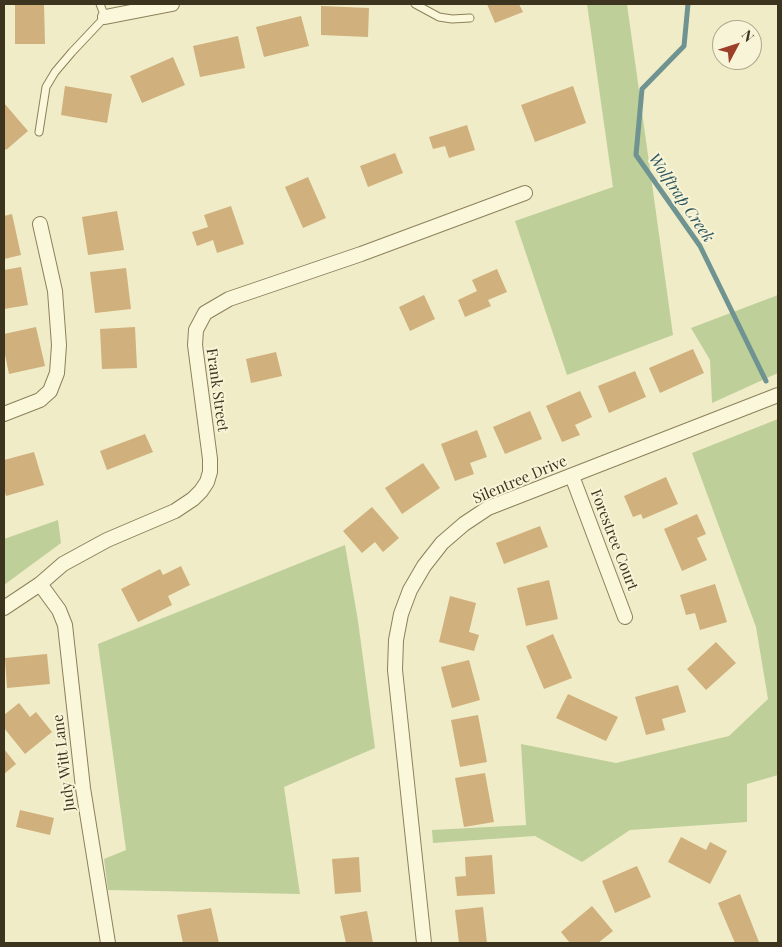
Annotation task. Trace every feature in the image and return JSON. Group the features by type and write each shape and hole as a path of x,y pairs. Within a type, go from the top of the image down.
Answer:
{"street":[{"path":"106,17 172,4"},
{"name":"Frank Street","path":"4,608 40,584 63,564 107,540 175,510 202,491 210,472 210,459 195,345 196,330 206,313 229,299 361,254 525,193"},
{"path":"4,414 40,400 50,391 57,373 59,345 57,308 51,267 40,224"},
{"name":"Silentree Drive","path":"424,943 395,670 396,640 402,614 410,590 424,566 442,543 464,524 488,508 778,395"},
{"name":"Forestree Court","path":"572,476 625,616"},
{"name":"Judy Witt Lane","path":"40,584 59,610 65,625 82,788 108,943"}],"lane":[{"path":"39,132 46,87 55,72 72,52 106,17 100,4"},
{"path":"415,4 439,17 452,19 470,18"}],"green space":[{"path":"587,4 627,4 673,335 567,375 515,221 613,187"},
{"path":"778,295 778,373 712,403 710,360 691,328"},
{"path":"778,419 778,775 747,784 747,822 630,830 582,862 535,836 433,843 432,830 526,825 521,744 616,763 729,736 768,699 756,627 692,453"},
{"path":"58,520 61,543 4,585 4,539"},
{"path":"345,545 358,621 375,748 284,787 300,894 108,890 104,859 126,850 98,644"}],"building":[{"path":"15,4 44,4 45,44 15,44"},
{"path":"487,4 519,4 523,12 495,23"},
{"path":"321,6 369,8 368,37 321,35"},
{"path":"301,16 309,46 264,57 256,27"},
{"path":"238,36 245,68 200,77 193,46"},
{"path":"173,57 185,85 142,103 130,76"},
{"path":"65,86 112,94 107,123 61,115"},
{"path":"573,86 586,123 535,142 521,105"},
{"path":"4,103 28,131 6,150 4,147"},
{"path":"467,125 475,150 449,158 445,146 433,149 429,137"},
{"path":"395,153 403,173 368,187 360,166"},
{"path":"308,177 326,218 303,228 285,187"},
{"path":"231,206 244,244 217,253 213,240 197,246 192,232 208,227 204,215"},
{"path":"117,211 124,250 88,255 82,217"},
{"path":"12,214 21,255 4,259 4,216"},
{"path":"21,267 28,305 4,309 4,270"},
{"path":"126,268 131,309 95,313 90,272"},
{"path":"497,269 507,292 488,300 491,306 465,317 458,300 477,291 472,280"},
{"path":"424,295 435,319 410,331 399,307"},
{"path":"36,327 45,366 9,374 4,350 4,334"},
{"path":"135,327 137,368 102,369 100,329"},
{"path":"693,349 704,373 660,393 649,368"},
{"path":"276,352 282,376 251,383 246,359"},
{"path":"635,371 646,397 609,413 598,386"},
{"path":"580,391 592,417 575,425 580,435 562,442 546,406"},
{"path":"530,411 542,439 505,454 493,427"},
{"path":"477,430 487,457 470,463 474,474 455,481 441,444"},
{"path":"145,434 153,452 107,470 100,451"},
{"path":"34,452 44,485 6,496 4,488 4,460"},
{"path":"423,463 440,488 402,514 385,488"},
{"path":"666,477 678,504 643,519 641,514 633,517 624,496"},
{"path":"372,507 399,538 383,552 375,542 362,553 343,531"},
{"path":"697,514 706,534 697,538 707,560 682,571 664,529"},
{"path":"540,526 548,547 504,564 496,543"},
{"path":"181,566 190,585 168,596 172,605 138,622 121,589 160,569 163,575"},
{"path":"549,580 558,619 526,626 517,588"},
{"path":"715,584 727,622 700,630 695,613 686,615 680,595"},
{"path":"450,596 476,603 469,632 479,635 474,651 439,642"},
{"path":"553,634 572,678 544,689 526,646"},
{"path":"716,642 736,663 706,690 687,669"},
{"path":"47,654 50,684 7,688 5,658"},
{"path":"469,660 480,700 452,708 441,667"},
{"path":"678,685 686,712 662,719 665,730 646,735 635,697"},
{"path":"568,694 618,717 606,741 556,718"},
{"path":"19,703 30,717 36,712 52,732 25,754 4,728 4,715"},
{"path":"478,715 487,762 460,767 451,720"},
{"path":"4,749 16,764 4,774"},
{"path":"485,773 494,822 464,827 455,778"},
{"path":"20,810 54,818 50,835 16,827"},
{"path":"681,837 706,850 710,842 727,851 710,884 668,862"},
{"path":"492,855 495,894 457,896 455,877 466,876 465,857"},
{"path":"359,857 361,892 335,894 332,859"},
{"path":"637,866 651,897 615,913 602,881"},
{"path":"740,894 759,942 735,943 718,903"},
{"path":"592,906 613,931 598,943 570,943 561,932"},
{"path":"483,907 487,943 459,943 455,910"},
{"path":"211,908 219,943 183,943 177,915"},
{"path":"367,911 373,943 346,943 340,916"}],"waterway":[{"name":"Wolftrap Creek","path":"688,4 684,46 642,89 636,155 700,246 766,381"}]}
